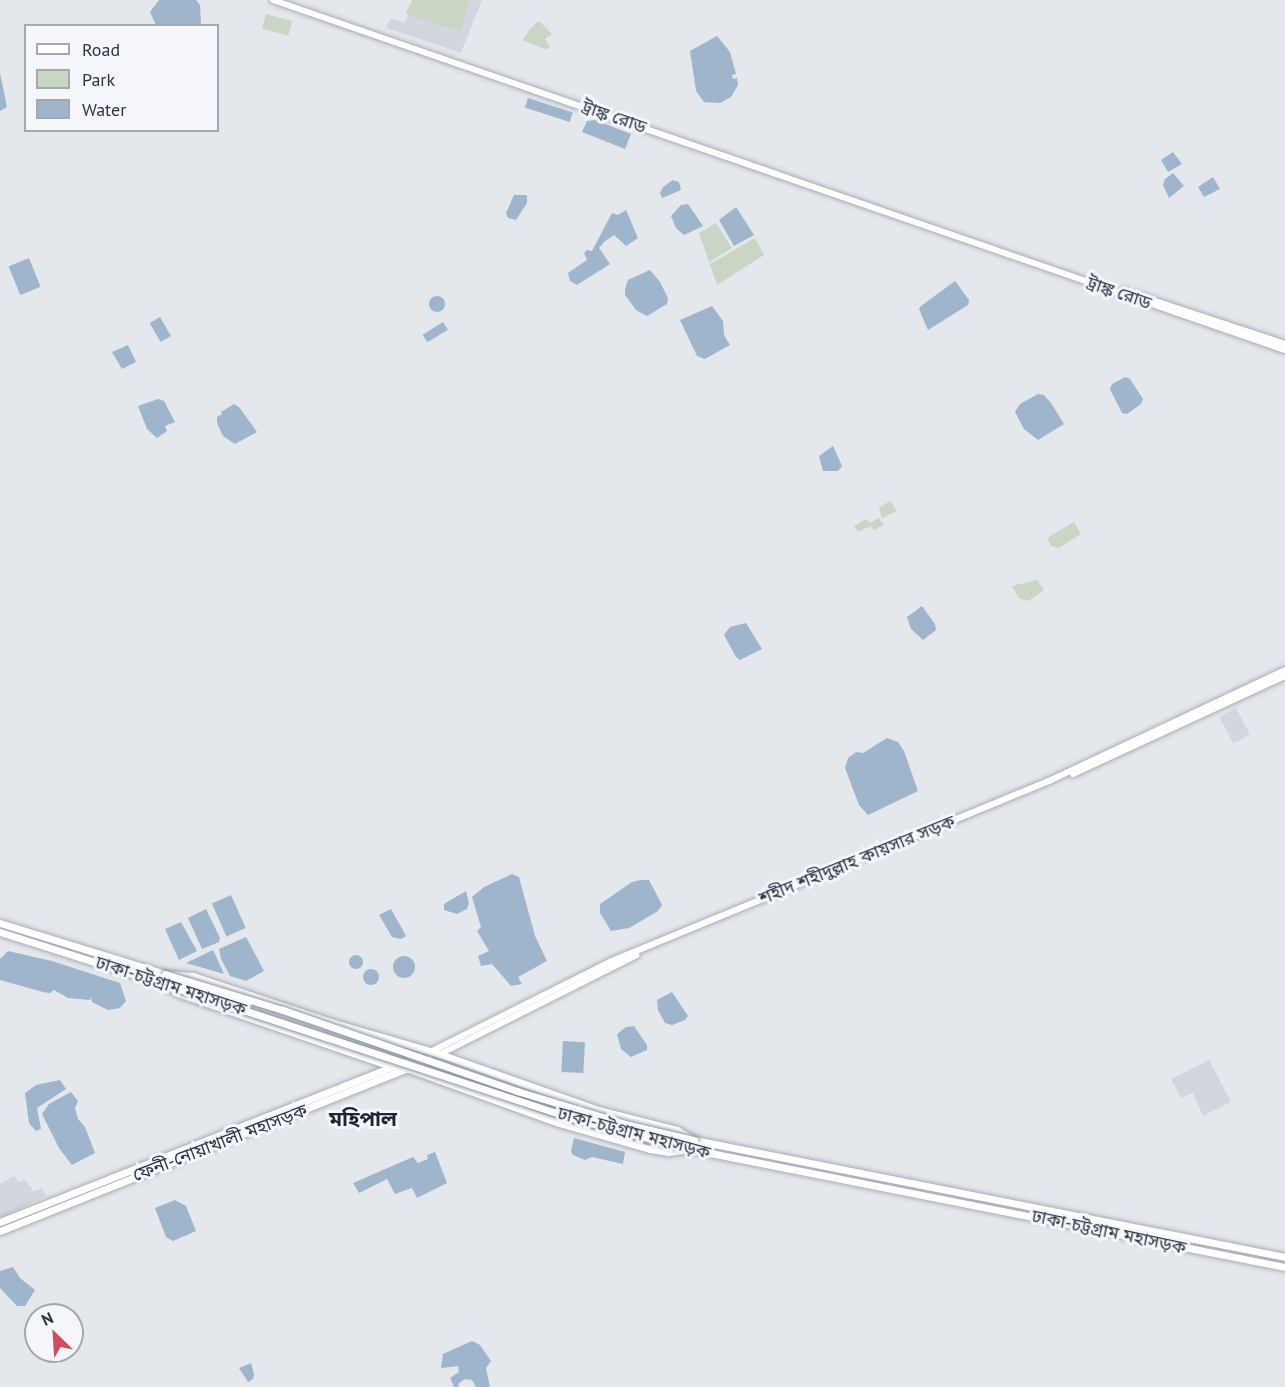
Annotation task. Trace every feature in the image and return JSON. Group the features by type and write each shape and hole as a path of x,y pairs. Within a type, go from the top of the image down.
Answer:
{"highway":[{"name":"ঢাকা-চট্টগ্রাম মহাসড়ক","path":"0,923 283,1010 517,1091 629,1125 694,1140 1285,1257"},
{"name":"ঢাকা-চট্টগ্রাম মহাসড়ক","path":"0,932 161,982 575,1119 690,1149 1285,1267"},
{"path":"165,974 193,976 440,1054 559,1098 677,1131 694,1140"},
{"path":"161,982 166,988 187,997 409,1069 521,1110 599,1135 668,1152 690,1149"},
{"name":"ফেনী-নোয়াখালী মহাসড়ক","path":"0,1222 430,1052"},
{"name":"ফেনী-নোয়াখালী মহাসড়ক","path":"0,1231 60,1205 409,1069 440,1054"}],"main road":[{"name":"ট্রাঙ্ক রোড","path":"273,0 1285,350"},
{"name":"ট্রাঙ্ক রোড","path":"954,235 1011,251 1285,344"},
{"name":"শহীদ শহীদুল্লাহ কায়সার সড়ক","path":"430,1052 612,961 1049,781 1285,670"},
{"name":"শহীদ শহীদুল্লাহ কায়সার সড়ক","path":"440,1054 614,965 1050,785 1285,676"}],"shaded area":[{"path":"414,0 482,0 461,53 386,28 391,18 405,23"},
{"path":"1236,708 1250,734 1233,743 1219,717"},
{"path":"1209,1060 1231,1102 1203,1116 1193,1093 1181,1098 1171,1079"},
{"path":"14,1176 19,1182 24,1180 32,1188 31,1192 42,1188 46,1196 0,1218 0,1184"}],"green space":[{"path":"412,0 470,0 460,31 406,14"},
{"path":"266,14 292,21 288,35 262,28"},
{"path":"539,21 552,34 545,39 550,48 544,49 523,40"},
{"path":"716,223 732,248 709,262 699,233"},
{"path":"755,238 764,255 717,285 710,264"},
{"path":"890,501 897,511 882,518 879,508"},
{"path":"879,518 884,525 874,530 871,526 858,532 854,526 866,519 870,523"},
{"path":"1074,522 1081,534 1059,548 1051,546 1047,538"},
{"path":"1037,580 1044,590 1028,601 1019,598 1012,586"}],"water":[{"path":"159,0 196,0 200,5 201,24 156,24 150,12"},
{"path":"717,36 730,52 736,74 732,75 733,79 737,78 738,85 731,97 720,103 704,102 696,91 690,51"},
{"path":"0,73 7,107 0,111"},
{"path":"528,98 573,113 570,122 525,108"},
{"path":"595,120 631,134 625,149 582,132 587,121"},
{"path":"1173,152 1182,164 1168,172 1161,160"},
{"path":"1173,173 1184,186 1169,198 1163,185 1165,179"},
{"path":"1213,177 1220,189 1204,197 1198,187"},
{"path":"673,180 679,182 681,190 662,198 660,193 663,187"},
{"path":"514,195 527,195 527,203 516,220 508,218 506,213"},
{"path":"688,204 703,226 684,235 676,228 671,216 681,205"},
{"path":"736,207 754,235 734,246 719,220"},
{"path":"626,210 638,238 626,246 614,235 599,248 610,264 577,285 570,281 568,273 587,260 584,253 587,250 592,251 612,213 618,215"},
{"path":"29,258 41,287 20,295 9,266"},
{"path":"650,270 660,282 668,298 667,304 647,316 636,310 625,295 625,289 628,280"},
{"path":"955,281 969,300 968,305 928,330 919,309"},
{"path":"437,296 445,304 437,312 429,304"},
{"path":"712,306 723,321 724,335 730,345 705,359 697,356 680,320"},
{"path":"160,317 171,336 161,342 150,323"},
{"path":"443,322 448,330 427,342 423,335"},
{"path":"128,345 136,362 122,369 112,352"},
{"path":"1125,377 1130,379 1143,399 1141,404 1127,414 1122,413 1110,389 1112,384"},
{"path":"1038,394 1044,395 1051,403 1064,424 1038,440 1024,429 1015,412 1020,404"},
{"path":"158,399 164,401 175,422 165,426 167,431 157,438 147,429 138,406"},
{"path":"234,404 239,407 257,432 235,444 223,436 217,423 217,417 222,414 221,412"},
{"path":"833,446 842,466 838,471 823,471 819,456"},
{"path":"922,606 935,624 936,630 923,640 911,629 907,617"},
{"path":"746,623 762,649 740,660 724,635 730,627"},
{"path":"887,738 898,742 904,751 918,791 868,815 859,805 845,768 848,758 856,752 863,753"},
{"path":"512,874 519,877 535,936 547,961 518,977 522,984 511,986 492,964 481,966 478,956 489,951 477,931 481,927 472,897 484,887"},
{"path":"649,880 662,905 658,911 629,928 611,931 600,913 600,904 632,882"},
{"path":"466,891 469,903 467,909 457,914 444,910 444,904"},
{"path":"231,895 246,928 226,936 212,904"},
{"path":"206,909 220,938 219,942 202,949 188,918"},
{"path":"391,909 406,936 401,939 392,937 379,915"},
{"path":"181,922 197,951 179,960 165,929"},
{"path":"246,937 264,971 246,981 230,976 221,959 219,949"},
{"path":"213,950 224,974 186,963"},
{"path":"8,951 52,961 120,983 126,1001 120,1008 108,1010 92,1002 91,997 90,1000 68,998 54,990 50,993 43,992 0,980 0,959"},
{"path":"353,955 359,955 363,962 359,969 353,969 349,965 349,959"},
{"path":"404,956 412,959 415,967 412,975 404,978 396,975 393,967 396,959"},
{"path":"371,969 379,977 371,985 363,977"},
{"path":"672,992 688,1016 685,1020 672,1025 665,1023 658,1010 657,1000"},
{"path":"634,1026 647,1045 647,1050 631,1057 621,1049 617,1034 626,1027"},
{"path":"563,1041 585,1042 583,1073 561,1072"},
{"path":"60,1080 66,1089 37,1108 41,1129 36,1131 29,1123 25,1093 36,1085"},
{"path":"71,1092 78,1101 75,1108 78,1119 85,1127 95,1153 72,1165 59,1148 42,1114 49,1104"},
{"path":"574,1138 625,1152 623,1164 592,1157 585,1160 573,1155 571,1151"},
{"path":"435,1152 447,1183 417,1198 412,1188 395,1194 387,1179 359,1193 353,1183 413,1157 418,1163 428,1159 427,1155"},
{"path":"175,1200 186,1206 196,1231 173,1241 166,1237 155,1208"},
{"path":"13,1267 20,1278 35,1290 24,1306 17,1306 0,1288 0,1271"},
{"path":"472,1341 480,1345 491,1361 486,1368 490,1387 476,1387 472,1380 465,1379 459,1383 458,1387 454,1387 450,1378 459,1372 458,1366 441,1368 443,1354"},
{"path":"251,1363 254,1374 253,1379 248,1382 239,1368"}],"district":[{"name":"মহিপাল","path":"363,1119"}]}
